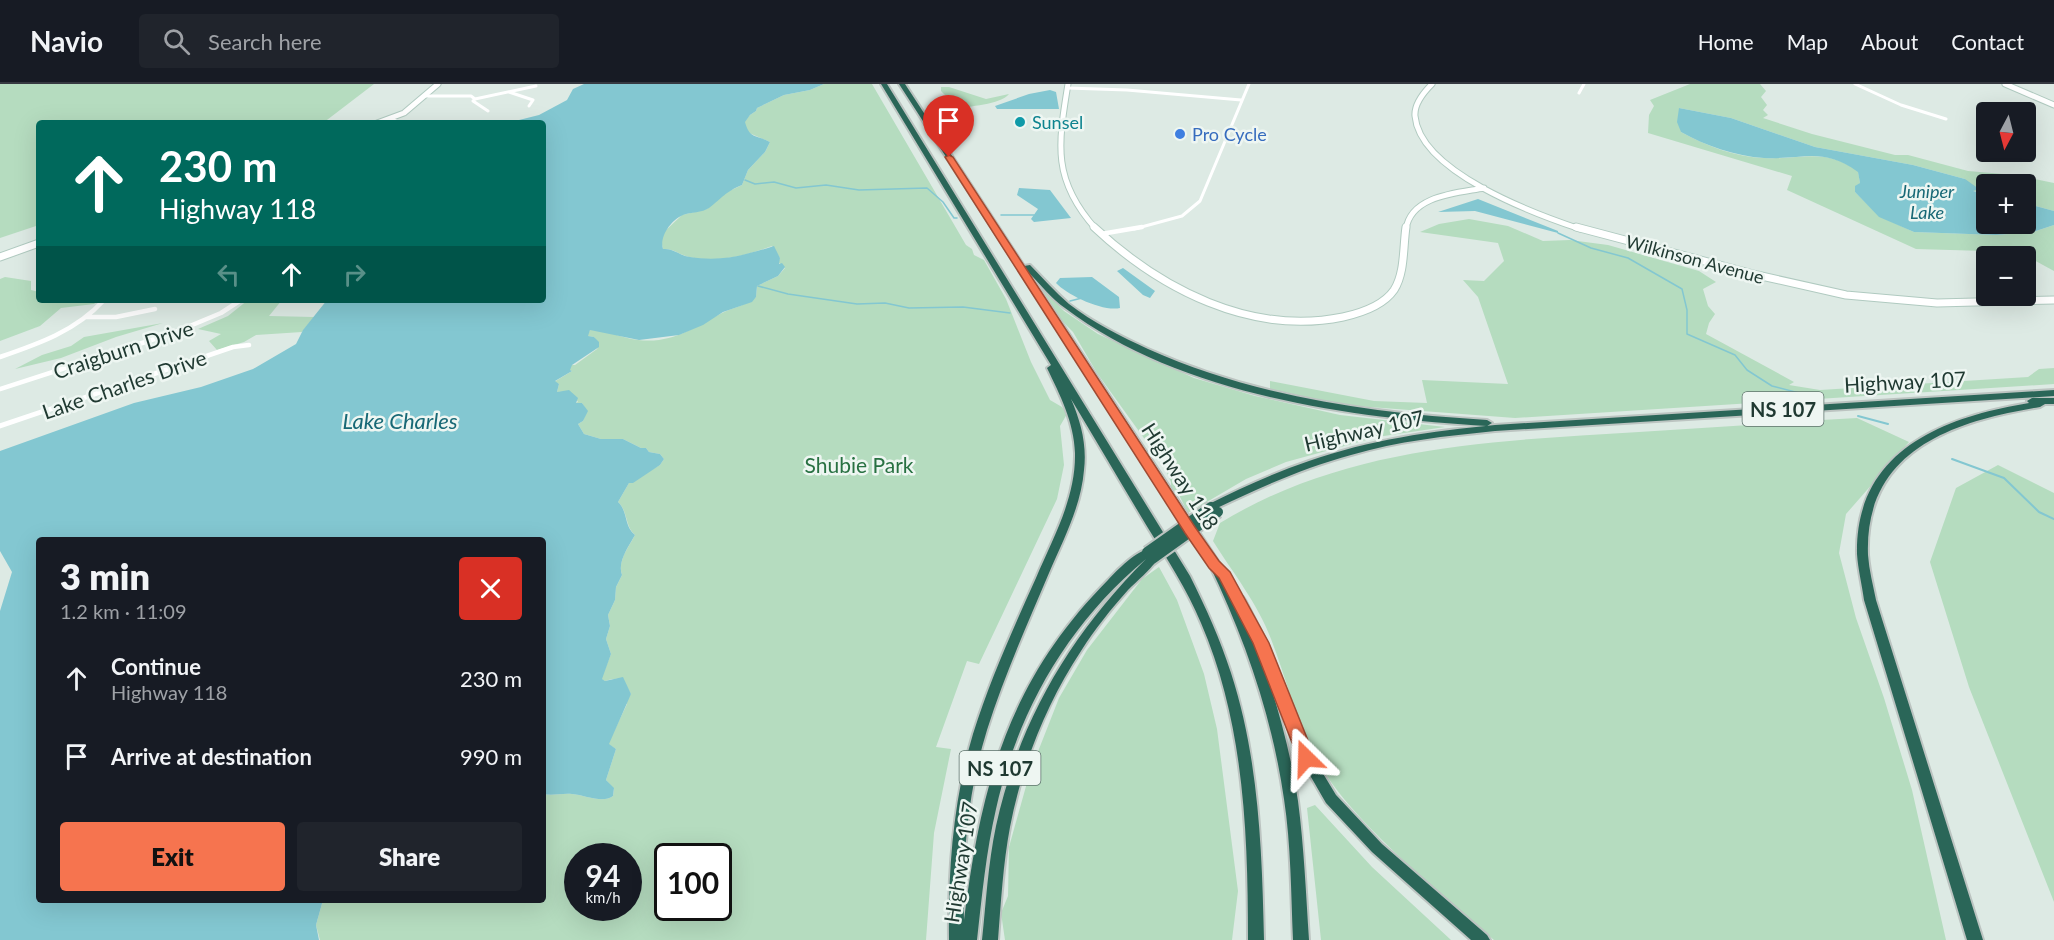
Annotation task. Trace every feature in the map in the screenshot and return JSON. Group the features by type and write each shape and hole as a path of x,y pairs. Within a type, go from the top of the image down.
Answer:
{"highway":[{"path":"884,84 1155,530 1173,555 1210,628 1229,681 1241,728 1256,870 1256,940"},
{"name":"Highway 118","path":"902,84 1214,564 1246,631 1262,674 1277,730 1295,834 1301,940"},
{"path":"979,202 1035,276 1064,303 1126,342 1174,364 1259,391 1358,412 1452,422 1565,424"},
{"path":"957,940 958,848 966,788 979,734 996,686 1077,490 1080,471 1075,418 1020,306"},
{"name":"Highway 107","path":"1214,509 1255,484 1319,459 1386,442 1458,431 2054,393"},
{"path":"990,940 1003,826 1017,774 1038,718 1071,653 1149,556 1214,509 1256,491 1353,456 1425,441 1501,433 2002,402 2054,401"},
{"name":"Highway 107","path":"1975,940 1870,600 1862,554 1863,526 1870,500 1882,477 1900,457 1929,435 1980,415 2054,401"},
{"name":"Highway 107","path":"969,940 983,835 993,788 1024,706 1064,638 1087,608 1112,582 1149,556"},
{"path":"1214,564 1225,575 1256,633 1306,758 1331,799 1377,848 1482,940"},
{"path":"973,907 975,940"}],"street":[{"path":"386,120 412,108 438,84"},
{"path":"1101,234 1175,219 1194,210 1200,201 1249,84"},
{"name":"Wilkinson Avenue","path":"1432,84 1420,99 1415,113 1419,132 1442,159 1484,188 1525,208 1582,229 1812,288 1866,298 1940,304 2054,300"},
{"path":"1579,93 1584,84"},
{"path":"1855,84 1901,105 1946,119"},
{"path":"2005,84 2054,105"},
{"path":"426,96 468,96 475,99 536,86"},
{"path":"1241,100 1068,86 1060,168 1072,199 1101,234 1133,260 1218,305 1243,314 1275,320 1326,319 1367,310 1387,299 1399,283 1407,223 1416,209 1441,198 1484,188"},
{"path":"507,92 533,100 529,106"},
{"path":"475,99 473,101 475,104 488,111"},
{"path":"392,118 396,120"},
{"path":"0,258 36,244"},
{"name":"Craigburn Drive","path":"0,357 52,336 86,317 101,303"},
{"name":"Craigburn Drive","path":"0,388 173,333 221,313 236,303"},
{"path":"86,317 112,317 155,309"},
{"name":"Lake Charles Drive","path":"0,426 229,348 249,345"}],"green space":[{"path":"0,84 374,84 327,120 36,120 36,226 0,238"},
{"name":"Shubie Park","path":"824,84 872,84 966,245 972,249 974,255 984,260 1006,299 1031,362 1050,400 1062,407 1067,414 1060,426 1064,465 1057,499 979,664 967,661 936,747 951,749 934,833 926,940 320,940 316,925 322,903 546,903 546,794 572,794 599,799 613,796 614,789 606,780 616,749 608,744 627,704 625,702 631,694 622,680 605,681 601,679 611,654 606,639 610,626 608,615 622,575 622,559 635,535 618,502 629,483 660,465 664,459 660,454 649,452 646,448 641,448 623,439 601,439 584,434 578,424 583,421 587,411 582,403 575,403 578,402 572,394 557,392 559,384 554,382 572,371 569,370 571,365 575,365 597,349 599,345 594,337 587,336 590,330 638,340 651,341 673,337 748,302 756,297 757,286 778,276 785,268 778,262 780,258 772,246 731,258 700,259 663,249 661,240 664,232 682,215 707,209 721,195 742,185 748,170 765,152 770,142 747,132 744,122 757,108 784,95 810,90"},
{"path":"1690,84 1760,84 1766,91 1761,97 1767,105 1763,110 1768,115 1763,118 1812,134 1895,155 1908,155 1968,171 2003,174 1976,174 1976,191 1971,190 1965,179 1913,165 1815,147 1731,118 1679,108 1681,132 1721,150 1764,158 1823,157 1846,164 1858,171 1860,183 1855,192 1879,216 1914,232 2036,234 2036,231 2054,225 2054,271 2036,261 2036,246 1976,246 1976,251 1916,249 1787,190 1792,176 1648,133 1649,115 1654,106 1650,100"},
{"path":"941,87 949,87 986,99 1009,94 992,103 954,109 948,104 948,98 941,91"},
{"path":"2036,179 2054,183 2054,211 2036,206"},
{"path":"1469,219 1508,226 1543,241 1570,240 1608,245 1699,271 1716,282 1703,289 1708,306 1715,314 1706,334 1794,382 1789,385 1820,390 2028,377 2039,369 2054,368 2054,384 1515,418 1343,405 1270,389 1270,381 1374,401 1427,403 1422,380 1508,384 1478,297 1463,280 1484,281 1504,261 1498,243 1420,232 1439,224"},
{"path":"5,277 31,281 31,290 36,291 36,303 95,303 61,308 40,326 0,341 0,279"},
{"path":"1039,285 1064,311 1098,334 1194,378 1255,396 1340,415 1445,427 1377,437 1286,462 1246,479 1188,513 1178,493 1171,488 1171,482 1164,466 1097,373 1073,332 1055,314"},
{"path":"244,303 280,303 269,316 314,317 302,332 256,335 244,342 217,350 209,341 221,334 198,329 228,316"},
{"path":"163,323 116,337 61,358 15,369 42,355 71,346 84,337"},
{"path":"1857,418 1909,442 1846,514 1839,553 1856,618 1884,698 1912,790 1946,940 1494,940 1421,877 1371,829 1329,780 1307,741 1266,626 1213,541 1220,523 1269,497 1319,477 1371,462 1423,452 1530,439"},
{"path":"1998,465 2054,493 2054,902 1969,687 1930,562 1956,488"},
{"path":"1159,567 1177,600 1204,674 1217,729 1238,891 1232,940 1005,940 1001,913 1008,896 1009,847 1030,772 1059,698 1087,650 1142,579"},
{"path":"1315,805 1372,867 1451,940 1321,940 1307,808"}],"water":[{"name":"Lake Charles","path":"584,84 824,84 810,90 784,95 757,108 745,122 747,128 751,134 770,142 765,152 748,170 742,185 706,210 679,217 664,234 663,249 702,258 733,257 774,246 780,258 779,264 782,263 785,267 778,276 757,286 756,297 752,302 723,312 703,325 679,335 639,340 590,330 588,336 594,337 599,342 599,347 572,365 570,370 572,371 555,381 559,384 557,392 569,390 578,398 576,403 582,403 588,411 583,421 578,424 584,434 601,439 623,439 641,448 646,448 649,452 660,454 664,459 660,465 633,483 629,483 618,502 629,528 635,535 622,560 622,575 608,615 610,626 606,639 611,654 602,679 605,681 623,677 631,694 609,744 616,749 606,780 614,788 613,796 599,799 572,794 546,794 546,537 36,537 36,903 322,903 316,925 319,940 0,940 0,611 12,572 0,551 0,451 134,403 201,387 253,369 296,344 303,330 325,303 546,303 546,120 519,120 539,115 567,100 573,89"},
{"path":"1050,90 1056,92 1059,109 997,109 995,106 1029,94"},
{"name":"Juniper Lake","path":"1679,108 1731,118 1815,147 1913,165 1965,179 1976,187 1976,190 1973,191 1976,192 1976,234 2008,234 1996,235 1914,232 1879,217 1855,192 1855,186 1860,183 1858,172 1845,164 1823,157 1764,158 1721,150 1681,132 1677,122"},
{"path":"1019,188 1050,190 1071,218 1034,222 1031,219 1038,209 1017,195"},
{"path":"1478,199 1558,231 1558,233 1475,211 1438,212"},
{"name":"Juniper Lake","path":"2036,206 2054,211 2054,225 2036,231"},
{"path":"1123,268 1155,291 1150,298 1143,295 1117,271"},
{"path":"1092,277 1119,297 1120,308 1113,309 1086,302 1068,293 1056,283 1060,278"}],"waterway":[{"path":"745,180 755,184 774,182 796,188 826,185 859,190 927,188 943,202 954,218 957,218"},
{"path":"1001,215 1034,215"},
{"path":"1558,233 1591,248 1628,258 1682,289 1687,310 1687,334 1735,355 1747,370 1772,386 1818,398"},
{"path":"758,286 788,294 857,304 885,303 909,308 963,307 1010,313"},
{"path":"1070,301 1082,298"},
{"path":"1858,416 1888,424"},
{"path":"1952,459 2004,478 2039,512 2054,519"}],"place":[{"name":"Sunsel","path":"1020,122"},
{"name":"Pro Cycle","path":"1180,134"}],"route":[{"path":"949,157 1190,530 1214,564 1225,575 1261,643 1306,758"}]}
